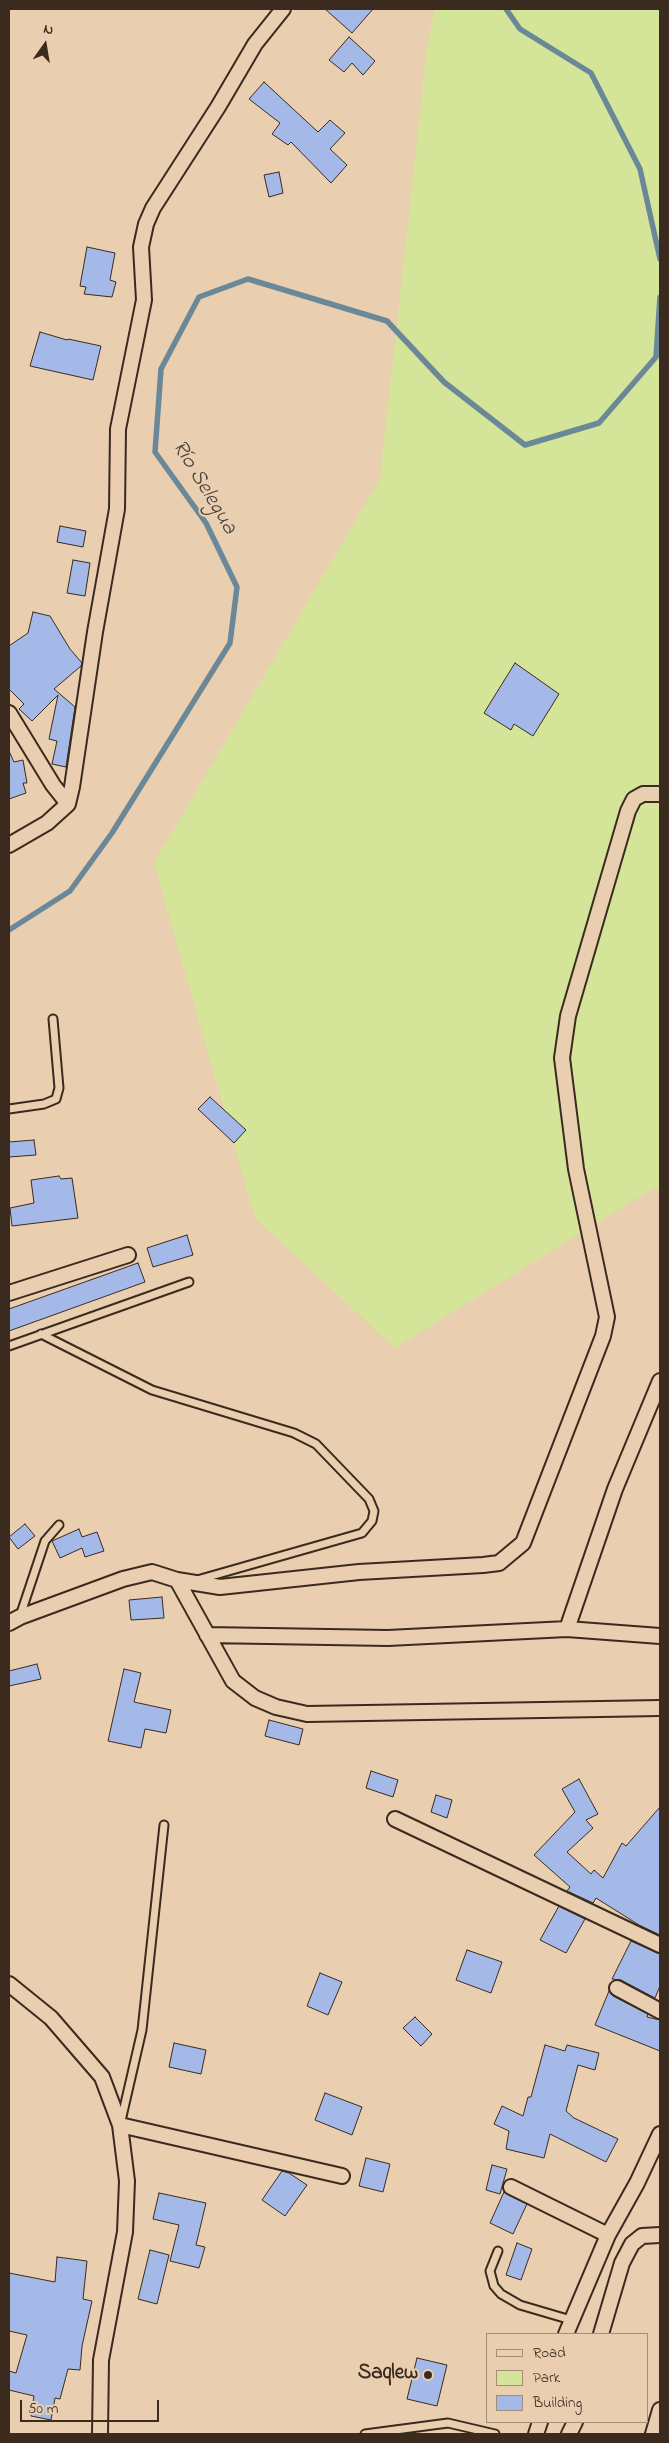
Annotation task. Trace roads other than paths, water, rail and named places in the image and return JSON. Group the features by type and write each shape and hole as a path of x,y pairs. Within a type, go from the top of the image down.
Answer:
{"street":[{"path":"9,845 47,823 68,804 72,788 95,632 117,508 118,429 144,300 141,247 146,224 153,208 218,107 255,44 283,9"},
{"path":"9,713 53,786 68,804"},
{"path":"14,1620 124,1579 152,1572 177,1580 220,1587 359,1572 499,1563 522,1544 603,1336 607,1317 576,1170 562,1058 568,1016 590,950 628,811 634,799 643,794 660,794"},
{"path":"9,1293 128,1256"},
{"path":"567,1629 615,1489 660,1381"},
{"path":"177,1580 233,1681 255,1698 276,1707 307,1714 660,1708"},
{"path":"208,1635 388,1638 567,1629 660,1636"},
{"path":"396,1819 660,1945"},
{"path":"9,1984 52,2018 102,2077 120,2125 127,2181 125,2232 101,2360 100,2434"},
{"path":"617,1988 660,2011"},
{"path":"120,2125 342,2176"},
{"path":"566,2333 608,2235 637,2183 660,2134"},
{"path":"511,2187 608,2235"},
{"path":"601,2333 622,2264 632,2244 642,2236 660,2235"},
{"path":"653,2434 660,2410"}],"lane":[{"path":"9,1109 44,1104 56,1099 59,1088 52,1019"},
{"path":"9,1346 190,1282"},
{"path":"41,1334 152,1390 294,1432 316,1444 368,1500 374,1511 372,1521 362,1533 273,1560 219,1572 192,1582"},
{"path":"14,1620 45,1541 59,1525"},
{"path":"120,2125 142,2030 164,1824"},
{"path":"498,2250 490,2271 494,2286 502,2294 520,2305 571,2320"},
{"path":"364,2434 448,2423 495,2434"}],"waterway":[{"name":"Río Selegua","path":"506,9 520,29 591,73 640,169 660,259"},
{"name":"Río Selegua","path":"9,930 70,891 112,833 230,643 237,587 206,523 155,452 161,369 199,297 248,279 387,321 444,382 525,445 599,423 656,357 660,297"}],"place":[{"name":"Saqlew","path":"428,2375"}]}
